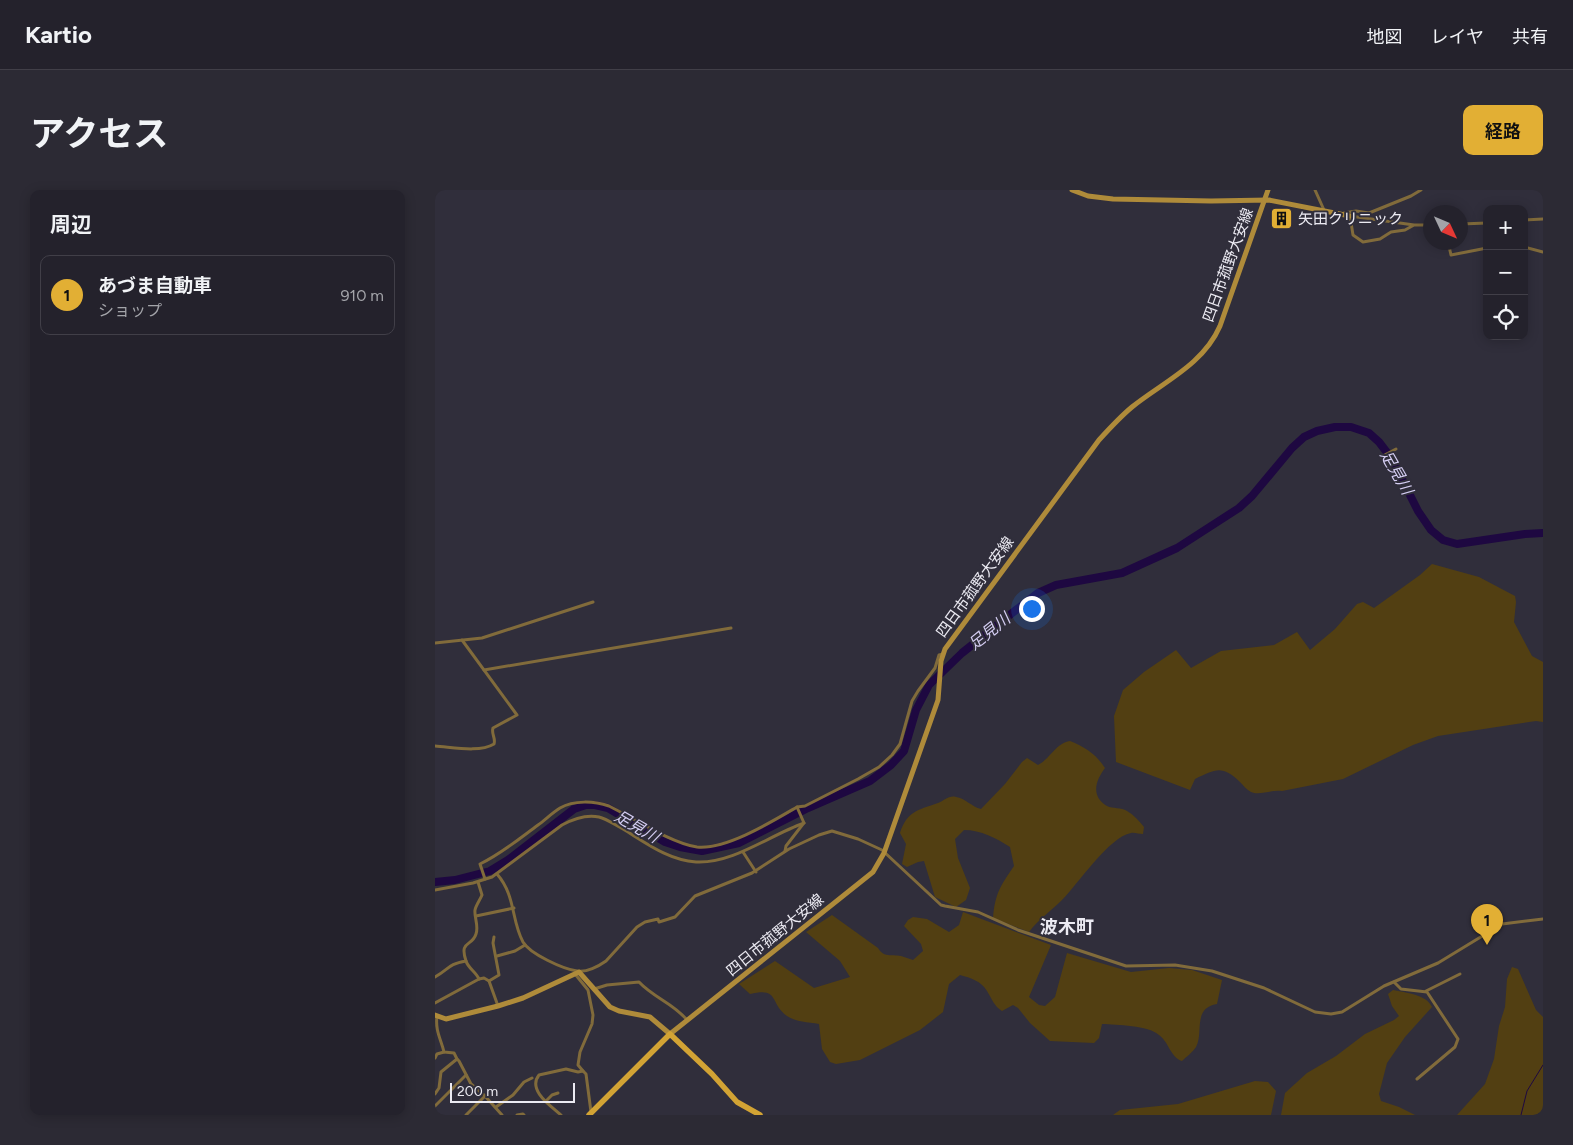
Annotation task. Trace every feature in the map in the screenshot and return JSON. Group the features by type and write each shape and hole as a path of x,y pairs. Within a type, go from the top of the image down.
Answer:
{"main road":[{"path":"1073,190 1088,196 1113,199 1269,200 1350,216"},
{"name":"四日市菰野大安線","path":"670,1034 864,880 880,862 938,700 943,654 952,638 1099,440 1119,419 1196,360 1209,346 1219,326 1268,190"},
{"path":"436,1016 446,1019 498,1006 523,998 577,973 613,1009 651,1017 712,1074 737,1102 760,1115"},
{"path":"590,1114 670,1034"}],"street":[{"path":"1315,190 1324,211"},
{"path":"1340,214 1357,211 1369,213 1421,190"},
{"path":"1414,225 1405,230 1394,231 1380,239 1363,242 1353,235 1350,216 1423,225"},
{"path":"1528,220 1543,219"},
{"path":"1468,224 1483,223"},
{"path":"1528,248 1543,252"},
{"path":"1450,250 1451,255 1483,249"},
{"path":"1382,457 1395,450"},
{"path":"435,643 482,638 593,602"},
{"path":"484,670 731,628"},
{"path":"435,746 477,748 491,746 495,744 493,728 517,715 462,640"},
{"path":"485,879 480,865 517,842 561,808 575,803 599,803 609,806 676,840 697,847 709,846 739,838 797,807 805,806 879,767 892,754 900,744 912,701 917,691 935,668 939,655 943,654"},
{"path":"797,807 803,823"},
{"path":"435,890 478,882 497,874 562,825 584,816 599,817 607,820 665,854 682,860 697,862 714,861 743,852 803,823"},
{"path":"785,851 786,846 803,823"},
{"path":"577,973 606,961 643,923 658,919 659,922 675,917 695,896 756,872 785,851 814,836 832,830 869,843 884,853 941,905 977,912 1026,933 1126,966 1175,965 1201,968 1253,984 1315,1012 1331,1014 1342,1012 1384,986 1438,963 1502,924 1543,919"},
{"path":"743,852 756,872"},
{"path":"497,874 507,889 525,945 534,953 577,973 588,990 593,1015 592,1024 580,1052 578,1065 586,1074 590,1114"},
{"path":"478,882 482,895 475,908 477,930 475,936 467,943 464,949 467,964 476,972 479,980"},
{"path":"476,916 514,908"},
{"path":"435,1004 479,980 486,979 489,981 499,975 493,942 494,937"},
{"path":"497,956 515,951 525,945"},
{"path":"435,977 450,965 466,961"},
{"path":"1425,992 1459,974"},
{"path":"489,981 498,1006"},
{"path":"594,989 601,986 639,982 654,996 679,1010 688,1020"},
{"path":"1394,982 1401,989 1430,994 1458,1042 1455,1047 1417,1079"},
{"path":"436,1016 436,1035 442,1044 444,1052"},
{"path":"435,1058 437,1054 444,1052 454,1053 471,1084 503,1115"},
{"path":"441,1100 435,1094 439,1088 441,1072 457,1059"},
{"path":"561,1115 536,1088 536,1079 539,1075 566,1069 578,1072 583,1071"},
{"path":"435,1106 466,1076"},
{"path":"496,1107 532,1078"},
{"path":"546,1101 552,1095 558,1094"},
{"path":"466,1115 485,1096"},
{"path":"517,1115 524,1115"}],"shaded area":[{"path":"1432,564 1479,577 1515,596 1514,622 1532,656 1543,662 1543,722 1536,721 1438,736 1413,745 1343,779 1262,793 1251,792 1234,777 1219,770 1195,779 1190,790 1116,762 1114,716 1123,690 1144,672 1176,650 1191,668 1221,651 1274,645 1297,632 1310,650 1335,629 1357,604 1363,602 1374,608 1420,575"},
{"path":"1070,741 1090,752 1105,768 1097,783 1098,798 1107,806 1120,808 1132,814 1144,827 1143,834 1131,833 1122,836 1113,843 1062,900 1029,932 993,918 999,890 1014,866 1010,847 988,835 964,830 955,839 958,858 970,888 966,900 956,907 935,897 924,861 907,867 902,864 906,844 900,833 906,820 914,812 949,797 962,799 981,809 1027,758 1038,765 1065,742"},
{"path":"963,912 1051,945 1029,997 1039,1005 1045,1006 1055,997 1067,953 1131,972 1169,968 1192,970 1222,980 1217,1004 1209,1006 1204,1010 1201,1016 1196,1047 1182,1061 1172,1053 1159,1035 1148,1029 1132,1026 1102,1024 1099,1038 1094,1043 1050,1041 1030,1023 1018,1008 1013,1005 1002,1011 995,1005 979,982 960,975 949,984 943,1012 920,1030 860,1060 836,1064 830,1062 822,1049 819,1024 798,1021 787,1016 781,1011 770,994 759,992 750,994 739,984 775,961 814,988 850,977 840,961 806,932 832,915 883,953 913,960 923,951 921,944 904,926 908,920 913,917 927,919 949,932 959,925"},
{"path":"1512,967 1518,969 1536,1010 1543,1017 1543,1115 1457,1115 1485,1084 1494,1059 1499,1026 1505,1007 1507,979"},
{"path":"1393,990 1425,999 1432,1007 1405,1037 1387,1063 1379,1094 1381,1101 1415,1115 1281,1115 1285,1093 1307,1073 1336,1056 1365,1034 1399,1016 1392,1006 1388,994"},
{"path":"1255,1081 1268,1082 1276,1091 1271,1115 1113,1115 1120,1110 1178,1104"}],"waterway":[{"name":"足見川","path":"435,882 455,880 490,871 508,860 574,809 586,805 608,808 665,842 702,851 739,843 808,808 870,781 891,765 904,751 916,710 929,685 962,653 1016,610 1038,593 1056,585 1122,573 1177,548 1239,508 1252,496 1292,448 1304,437 1317,431 1335,427 1351,427 1369,433 1379,442 1392,459 1418,511 1431,530 1443,540 1457,544 1543,533"},
{"path":"1521,1115 1527,1091 1543,1065"}],"place":[{"name":"矢田クリニック","path":"1282,219"},
{"name":"あづま自動車","path":"1487,945"}],"district":[{"name":"波木町","path":"1067,927"}]}
